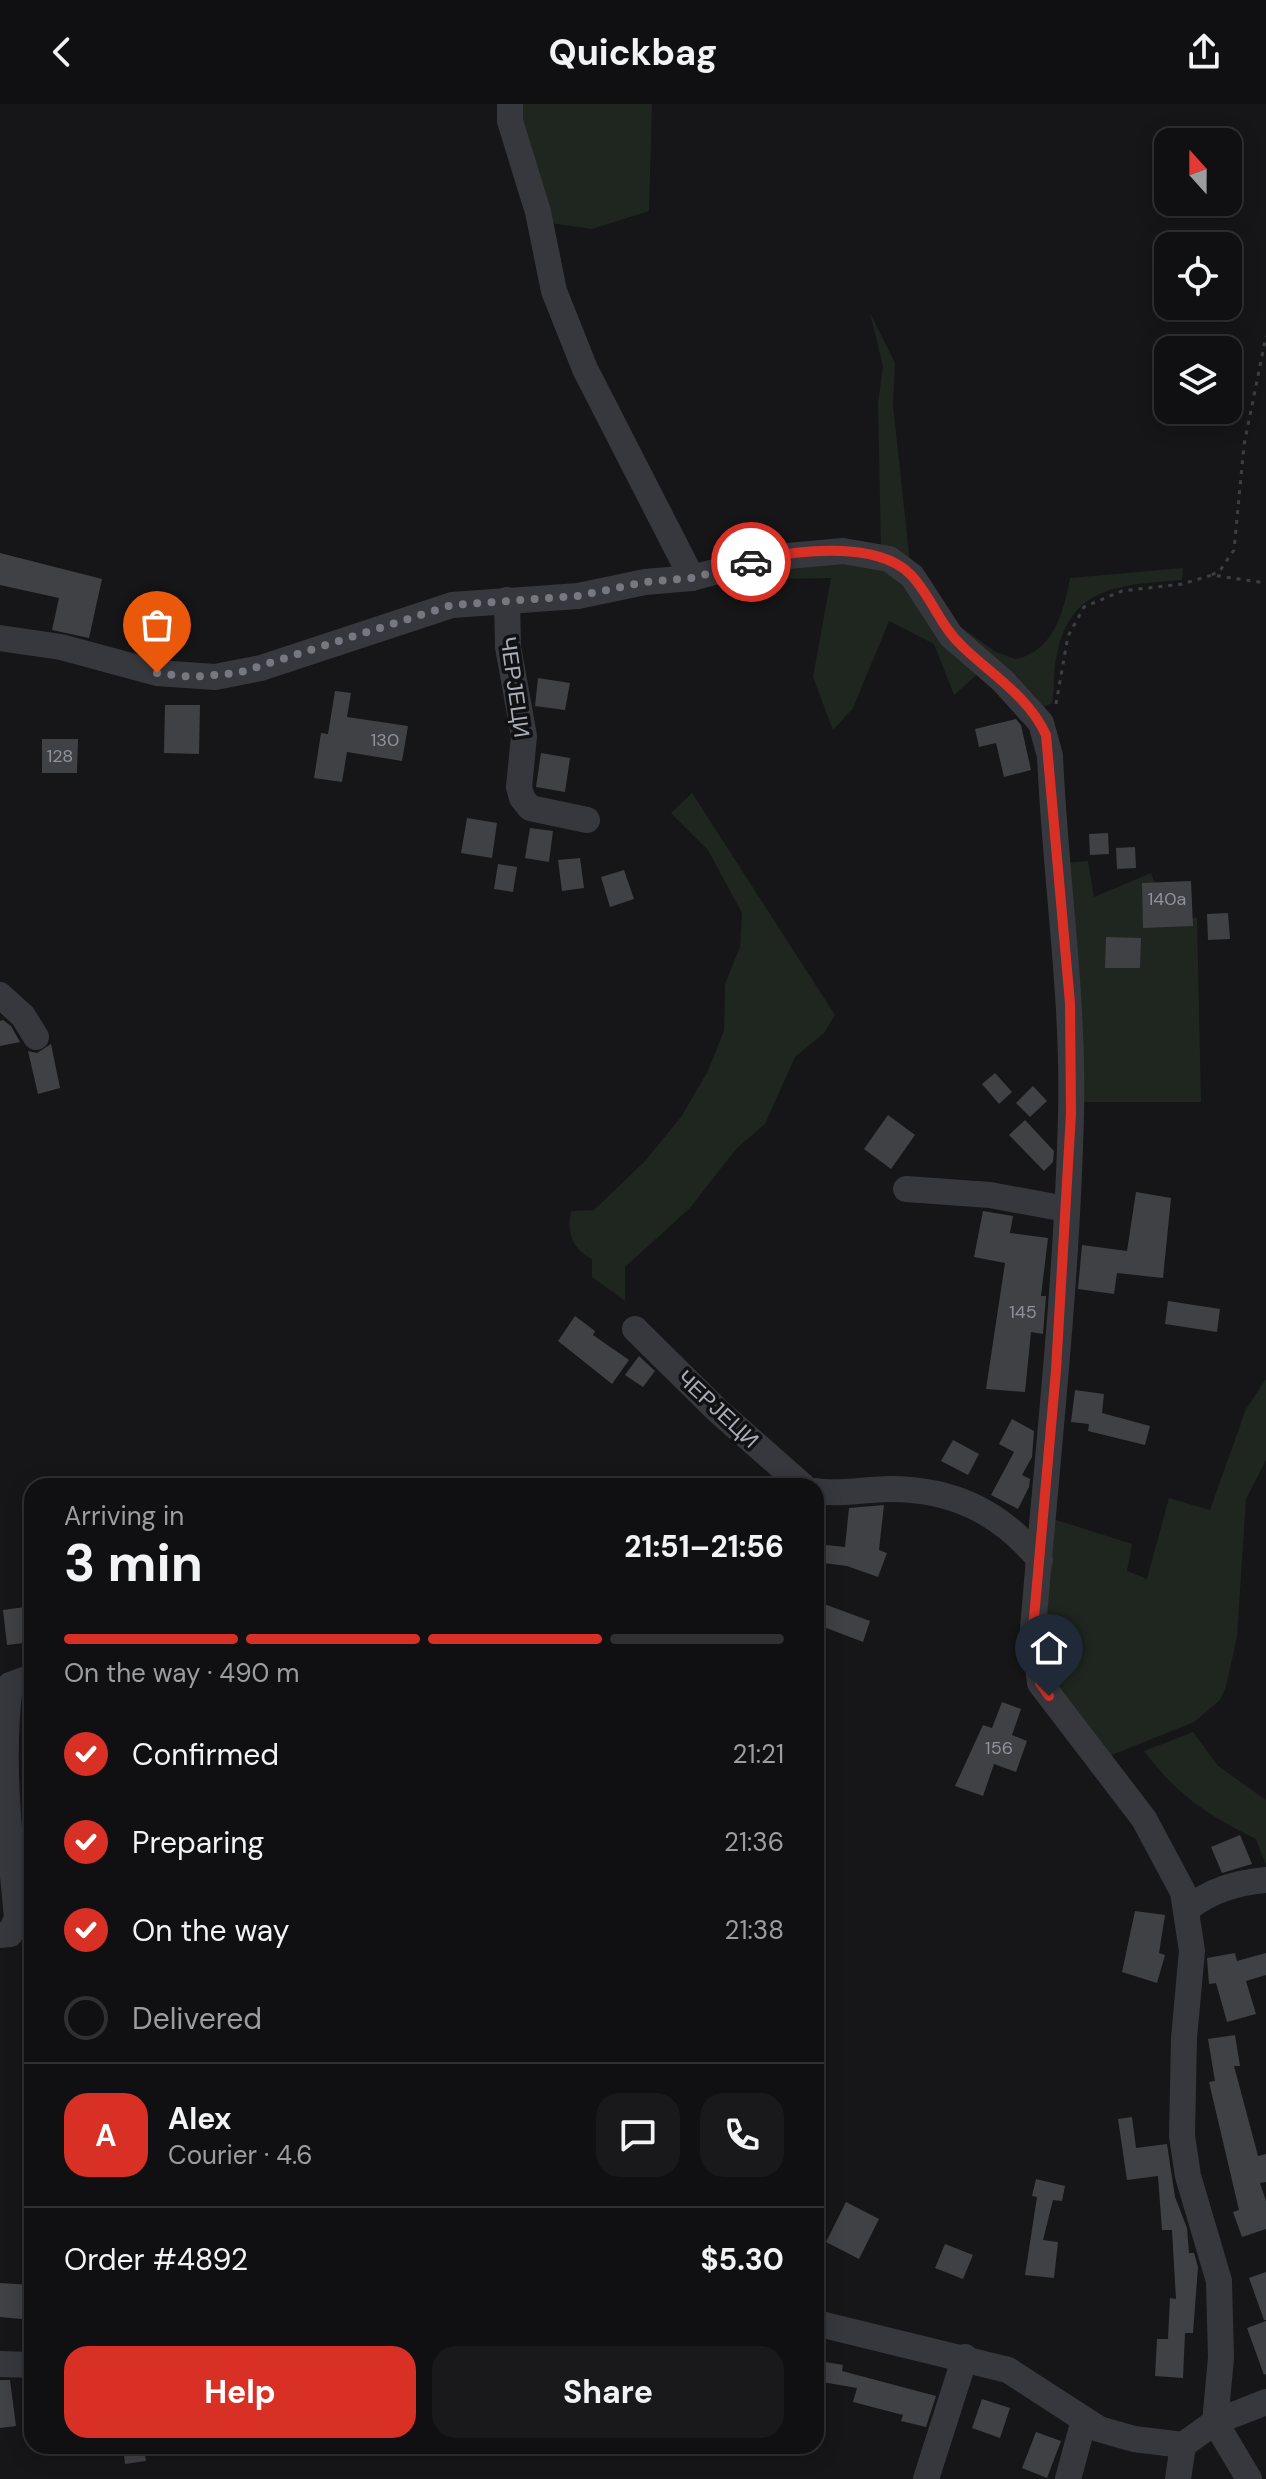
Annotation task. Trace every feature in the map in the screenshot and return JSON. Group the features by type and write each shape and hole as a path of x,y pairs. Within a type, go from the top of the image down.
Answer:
{"street":[{"path":"510,104 510,121 538,212 554,291 585,369 692,578"},
{"path":"0,638 61,647 157,673 215,677 261,668 452,605 578,596 645,582 692,578 766,558 843,551 889,559 912,576 951,636 1003,681 1041,723 1050,756 1070,1003 1071,1113 1033,1629 1040,1683 1144,1819 1183,1892 1192,1985 1184,2038 1182,2136 1188,2176 1219,2281 1221,2358 1215,2422 1249,2479"},
{"name":"ЧЕРЈЕЦИ","path":"507,600 508,647 524,736 519,787 522,798 530,808 587,820"},
{"path":"0,995 23,1016 36,1037"},
{"path":"906,1189 990,1195 1066,1209"},
{"name":"ЧЕРЈЕЦИ","path":"635,1329 717,1410 794,1478"},
{"path":"824,1491 891,1489 959,1499 999,1519 1019,1535 1040,1560"},
{"path":"14,1936 17,1918 7,1807 5,1718 10,1685 24,1680"},
{"path":"1187,1909 1206,1894 1239,1883 1266,1880"},
{"path":"824,2325 1008,2370 1099,2429 1134,2439 1183,2445 1215,2422 1266,2402"},
{"path":"926,2479 965,2357"},
{"path":"0,2364 24,2365"},
{"path":"1068,2479 1084,2420"},
{"path":"1178,2479 1183,2445"}],"path":[{"path":"1055,714 1068,636 1084,607 1122,591 1182,584 1212,575 1221,569 1234,550 1244,445 1266,336"},
{"path":"1212,575 1266,583"}],"shaded area":[{"path":"518,104 652,104 649,211 592,229 551,223"},
{"path":"870,313 895,363 893,405 910,563 881,549 878,404 883,366"},
{"path":"849,561 899,575 981,671 954,695 934,644 889,621 853,708 833,730 813,677 831,578 775,579 770,566"},
{"path":"1183,568 1182,580 1120,587 1088,601 1064,631 1055,666 1052,703 1041,708 944,615 996,652 1016,659 1029,655 1048,639 1060,616 1070,578"},
{"path":"692,793 835,1015 824,1033 795,1057 765,1124 736,1149 690,1208 625,1267 625,1301 592,1277 592,1259 580,1251 572,1240 571,1211 594,1210 645,1161 681,1117 708,1071 724,1031 725,984 740,947 742,913 708,850 671,813"},
{"path":"1088,861 1094,897 1151,873 1171,923 1197,917 1201,1102 1077,1102 1064,863"},
{"path":"1266,1379 1266,1460 1246,1499 1237,1637 1226,1686 1220,1700 1194,1722 1104,1758 1053,1683 1040,1643 1053,1519 1132,1544 1127,1571 1147,1579 1169,1498 1210,1510 1246,1409"},
{"path":"1193,1732 1218,1766 1266,1800 1266,1865 1256,1839 1222,1821 1181,1792 1144,1751"}],"building":[{"path":"0,553 102,579 89,638 52,630 59,598 0,585"},
{"path":"538,678 570,683 565,710 535,706"},
{"path":"335,691 351,693 347,717 408,726 402,761 347,752 342,782 314,778 321,733 328,734"},
{"path":"165,705 200,705 199,754 164,753"},
{"path":"1016,719 1021,725 1031,770 1004,777 996,743 979,747 975,729"},
{"path":"42,739 78,739 77,773 42,773"},
{"path":"541,753 570,758 565,792 536,787"},
{"path":"467,818 497,823 492,858 461,853"},
{"path":"530,828 553,831 549,862 525,858"},
{"path":"1108,833 1109,854 1090,855 1089,834"},
{"path":"1135,847 1136,868 1117,869 1116,848"},
{"path":"580,858 584,888 562,891 558,860"},
{"path":"498,864 517,867 513,892 494,889"},
{"path":"624,870 634,899 610,907 601,877"},
{"path":"1191,881 1193,926 1143,928 1142,883"},
{"path":"1228,913 1230,939 1208,940 1207,914"},
{"path":"1106,937 1141,938 1140,968 1105,968"},
{"path":"0,1021 11,1026 20,1042 0,1046"},
{"path":"51,1044 60,1088 38,1094 28,1051 37,1053"},
{"path":"995,1073 1012,1092 999,1104 982,1084"},
{"path":"1033,1086 1047,1101 1030,1117 1016,1103"},
{"path":"888,1115 915,1135 891,1169 864,1149"},
{"path":"1025,1120 1054,1151 1053,1162 1044,1171 1009,1135"},
{"path":"1136,1192 1171,1198 1163,1278 1117,1273 1114,1294 1078,1289 1082,1245 1127,1251"},
{"path":"983,1211 1013,1216 1010,1233 1048,1238 1041,1296 1046,1296 1043,1334 1031,1332 1025,1392 986,1389 1005,1263 974,1257"},
{"path":"1168,1301 1220,1309 1217,1332 1165,1324"},
{"path":"575,1316 595,1331 593,1335 629,1360 612,1384 558,1341"},
{"path":"639,1356 655,1371 643,1387 625,1375"},
{"path":"1075,1390 1104,1394 1102,1413 1150,1426 1145,1445 1088,1431 1089,1424 1071,1422"},
{"path":"1012,1419 1034,1431 1032,1457 1022,1475 1030,1479 1029,1487 1018,1509 991,1495 1014,1452 999,1444"},
{"path":"953,1440 979,1454 968,1475 941,1461"},
{"path":"884,1505 879,1550 887,1553 878,1577 847,1566 824,1563 824,1545 845,1547 849,1508"},
{"path":"824,1604 870,1621 863,1642 824,1627"},
{"path":"24,1607 24,1643 7,1645 3,1610"},
{"path":"1002,1702 1021,1709 1012,1735 1027,1741 1016,1772 994,1764 983,1796 955,1786 983,1725 992,1728"},
{"path":"1240,1835 1252,1864 1222,1873 1211,1847"},
{"path":"1135,1911 1165,1915 1159,1953 1165,1955 1157,1983 1122,1972"},
{"path":"1235,1953 1237,1961 1266,1953 1266,1975 1246,1981 1256,2014 1227,2022 1216,1983 1209,1984 1207,1958"},
{"path":"1235,2035 1240,2066 1234,2066 1258,2156 1266,2154 1266,2182 1260,2183 1266,2201 1266,2229 1242,2237 1233,2212 1239,2210 1209,2082 1215,2081 1208,2039"},
{"path":"1132,2117 1136,2148 1167,2144 1175,2197 1187,2228 1189,2253 1194,2253 1198,2267 1193,2333 1185,2333 1183,2378 1155,2376 1157,2339 1168,2339 1170,2298 1176,2299 1172,2230 1162,2230 1158,2176 1127,2180 1118,2119"},
{"path":"1036,2179 1065,2186 1062,2201 1053,2200 1043,2240 1058,2242 1054,2278 1025,2275 1037,2197 1032,2196"},
{"path":"846,2202 879,2219 859,2259 826,2242"},
{"path":"945,2244 973,2255 963,2279 935,2268"},
{"path":"1266,2272 1266,2320 1264,2320 1249,2278"},
{"path":"0,2283 24,2284 24,2319 0,2317"},
{"path":"1266,2321 1266,2374 1264,2375 1247,2328"},
{"path":"824,2362 843,2365 842,2371 936,2396 926,2427 901,2421 903,2415 853,2402 857,2388 824,2382"},
{"path":"0,2380 10,2380 16,2426 0,2428"},
{"path":"982,2399 1010,2408 1000,2438 972,2428"},
{"path":"1036,2432 1061,2441 1047,2478 1022,2468"},
{"path":"124,2454 145,2454 146,2461 125,2464"}],"way so far":[{"path":"157,673 191,677 238,673 452,605 578,596 645,582 692,578 751,562"}],"route":[{"path":"751,562 808,552 843,551 889,559 912,576 940,623 967,652 1024,702 1041,723 1046,735 1070,1003 1071,1113 1044,1535 1033,1629 1040,1683 1049,1696"}]}
